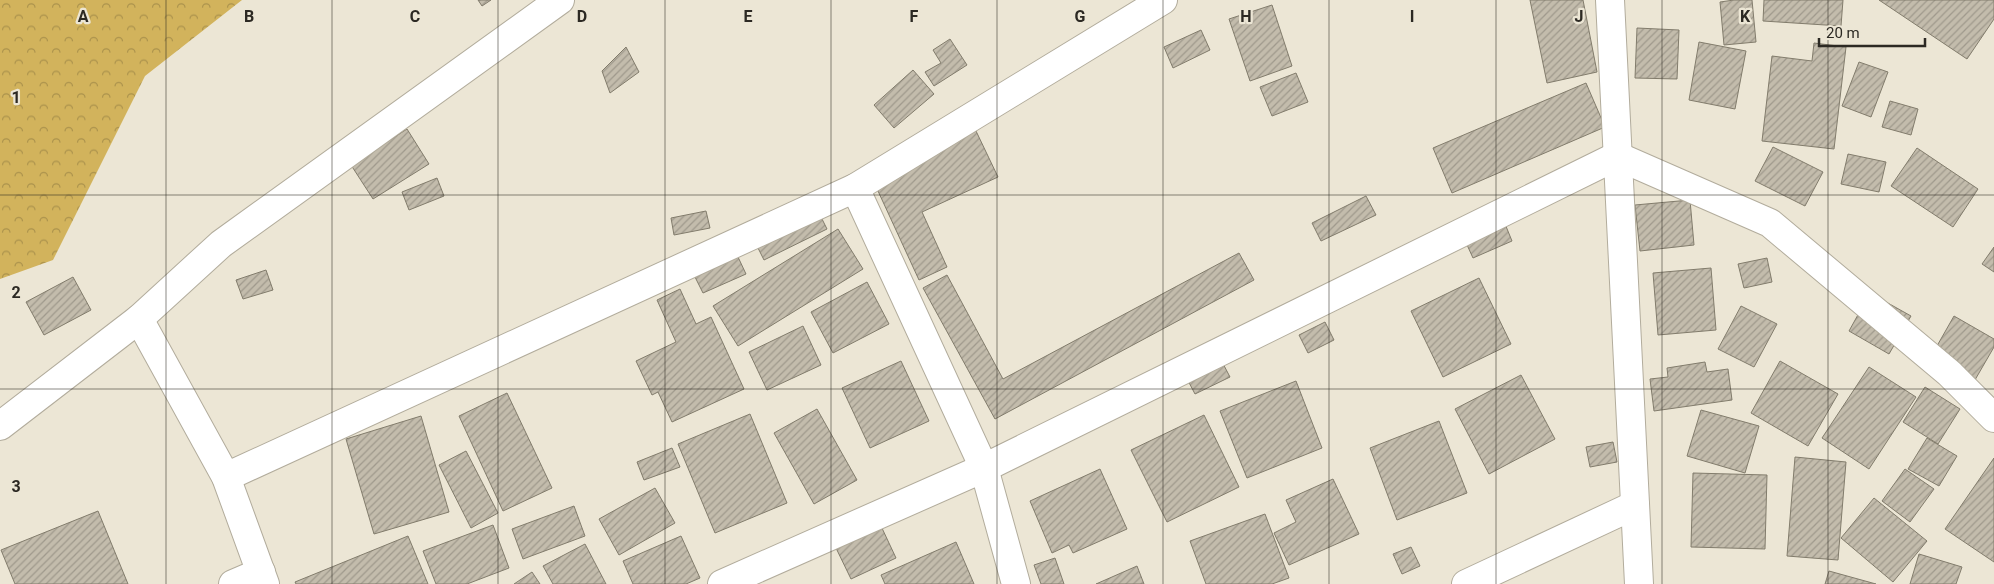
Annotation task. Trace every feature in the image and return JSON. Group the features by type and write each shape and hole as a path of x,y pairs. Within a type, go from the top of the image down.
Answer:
{"street":[{"path":"0,426 140,319 221,244 560,0"},
{"path":"226,477 854,188 1163,0"},
{"path":"1610,0 1639,584"},
{"path":"722,584 984,468 1617,156 1770,223 1949,373 1994,418"},
{"path":"854,188 984,468 1016,584"},
{"path":"140,319 226,477 263,578 234,584"},
{"path":"1466,584 1635,505"}],"green space":[{"path":"0,0 242,0 145,76 53,260 0,279"}],"building":[{"path":"478,0 491,0 482,6"},
{"path":"1530,0 1583,0 1597,72 1547,83"},
{"path":"1752,0 1756,42 1724,45 1720,2"},
{"path":"1764,0 1843,0 1841,26 1763,21"},
{"path":"1879,0 1994,0 1994,19 1967,59"},
{"path":"1272,5 1292,66 1250,81 1229,19"},
{"path":"1637,28 1679,30 1677,79 1635,78"},
{"path":"1201,30 1210,50 1173,68 1164,47"},
{"path":"950,39 967,65 934,86 925,72 941,63 933,50"},
{"path":"1699,42 1746,51 1735,109 1689,100"},
{"path":"1814,43 1846,47 1834,149 1762,141 1772,56 1812,61"},
{"path":"626,47 639,72 610,93 602,71"},
{"path":"1859,62 1888,72 1871,117 1842,106"},
{"path":"913,70 934,94 894,128 874,105"},
{"path":"1296,73 1308,102 1272,116 1260,87"},
{"path":"1586,83 1605,127 1452,193 1433,148"},
{"path":"1890,101 1918,109 1911,135 1882,127"},
{"path":"407,129 429,164 373,199 351,165"},
{"path":"976,131 998,177 922,212 947,267 919,280 872,178"},
{"path":"1773,147 1823,172 1805,206 1755,181"},
{"path":"1917,148 1978,189 1953,227 1891,186"},
{"path":"1848,154 1886,162 1879,192 1841,184"},
{"path":"437,178 444,196 409,210 402,192"},
{"path":"1366,196 1376,215 1321,241 1312,223"},
{"path":"1690,200 1694,245 1640,251 1635,205"},
{"path":"706,211 710,228 674,235 671,218"},
{"path":"819,213 827,229 764,260 756,244"},
{"path":"1503,219 1512,241 1473,258 1463,236"},
{"path":"838,229 863,269 738,346 713,306"},
{"path":"1994,247 1994,272 1982,264"},
{"path":"1239,253 1254,280 995,419 923,288 947,275 1003,379"},
{"path":"738,257 746,274 703,293 695,277"},
{"path":"1767,258 1772,282 1744,288 1738,264"},
{"path":"1711,268 1716,330 1658,335 1653,273"},
{"path":"266,270 273,290 243,299 236,280"},
{"path":"73,277 91,310 44,335 26,302"},
{"path":"1479,278 1511,344 1443,377 1411,311"},
{"path":"867,282 889,324 833,353 811,312"},
{"path":"680,289 696,324 711,317 744,389 672,422 658,392 652,395 636,361 676,342 657,300"},
{"path":"1870,293 1911,316 1889,354 1849,331"},
{"path":"1741,306 1777,324 1754,367 1718,349"},
{"path":"1954,316 1994,339 1994,347 1968,392 1925,367"},
{"path":"1325,322 1334,340 1308,353 1299,335"},
{"path":"803,326 821,365 767,390 749,352"},
{"path":"1219,356 1230,377 1195,394 1184,373"},
{"path":"901,361 929,421 870,448 842,388"},
{"path":"1780,361 1838,394 1808,446 1751,413"},
{"path":"1705,362 1707,372 1728,369 1732,400 1654,411 1650,379 1668,377 1667,368"},
{"path":"1869,367 1916,397 1869,469 1822,438"},
{"path":"1521,375 1555,439 1489,474 1455,409"},
{"path":"1296,381 1322,448 1247,478 1220,411"},
{"path":"1925,387 1960,409 1938,444 1903,422"},
{"path":"507,393 552,488 503,511 459,416"},
{"path":"817,409 857,480 814,504 774,433"},
{"path":"1701,410 1759,426 1745,473 1687,456"},
{"path":"750,414 787,503 715,533 678,444"},
{"path":"1204,415 1239,487 1167,522 1131,450"},
{"path":"421,416 449,512 374,534 346,439"},
{"path":"1439,421 1467,493 1397,520 1370,448"},
{"path":"1927,438 1957,456 1939,486 1908,469"},
{"path":"1613,442 1617,462 1590,467 1586,447"},
{"path":"672,448 680,467 644,480 637,462"},
{"path":"466,451 498,513 471,528 439,465"},
{"path":"1795,457 1846,462 1838,560 1787,556"},
{"path":"1994,458 1994,562 1945,529"},
{"path":"1100,469 1127,529 1073,553 1069,545 1052,553 1030,501"},
{"path":"1905,469 1934,489 1910,522 1882,501"},
{"path":"1693,473 1767,475 1765,549 1691,547"},
{"path":"1333,479 1359,534 1289,565 1274,533 1296,522 1286,500"},
{"path":"655,488 675,523 619,555 599,519"},
{"path":"1874,498 1927,541 1893,582 1841,538"},
{"path":"574,506 585,536 523,559 512,529"},
{"path":"98,511 128,584 15,584 1,550"},
{"path":"1265,514 1289,578 1272,584 1206,584 1190,541"},
{"path":"493,525 509,568 467,584 436,584 423,551"},
{"path":"881,526 896,558 851,579 836,548"},
{"path":"408,536 428,584 296,584 295,582"},
{"path":"681,536 700,578 686,584 633,584 623,561"},
{"path":"956,542 974,584 885,584 881,575"},
{"path":"585,544 606,584 553,584 543,566"},
{"path":"1411,547 1420,566 1402,574 1393,554"},
{"path":"1919,554 1962,567 1956,584 1910,584"},
{"path":"1055,558 1064,584 1041,584 1034,565"},
{"path":"1137,566 1144,584 1096,584"},
{"path":"1829,571 1876,584 1825,584"},
{"path":"532,572 540,584 514,584"}]}
